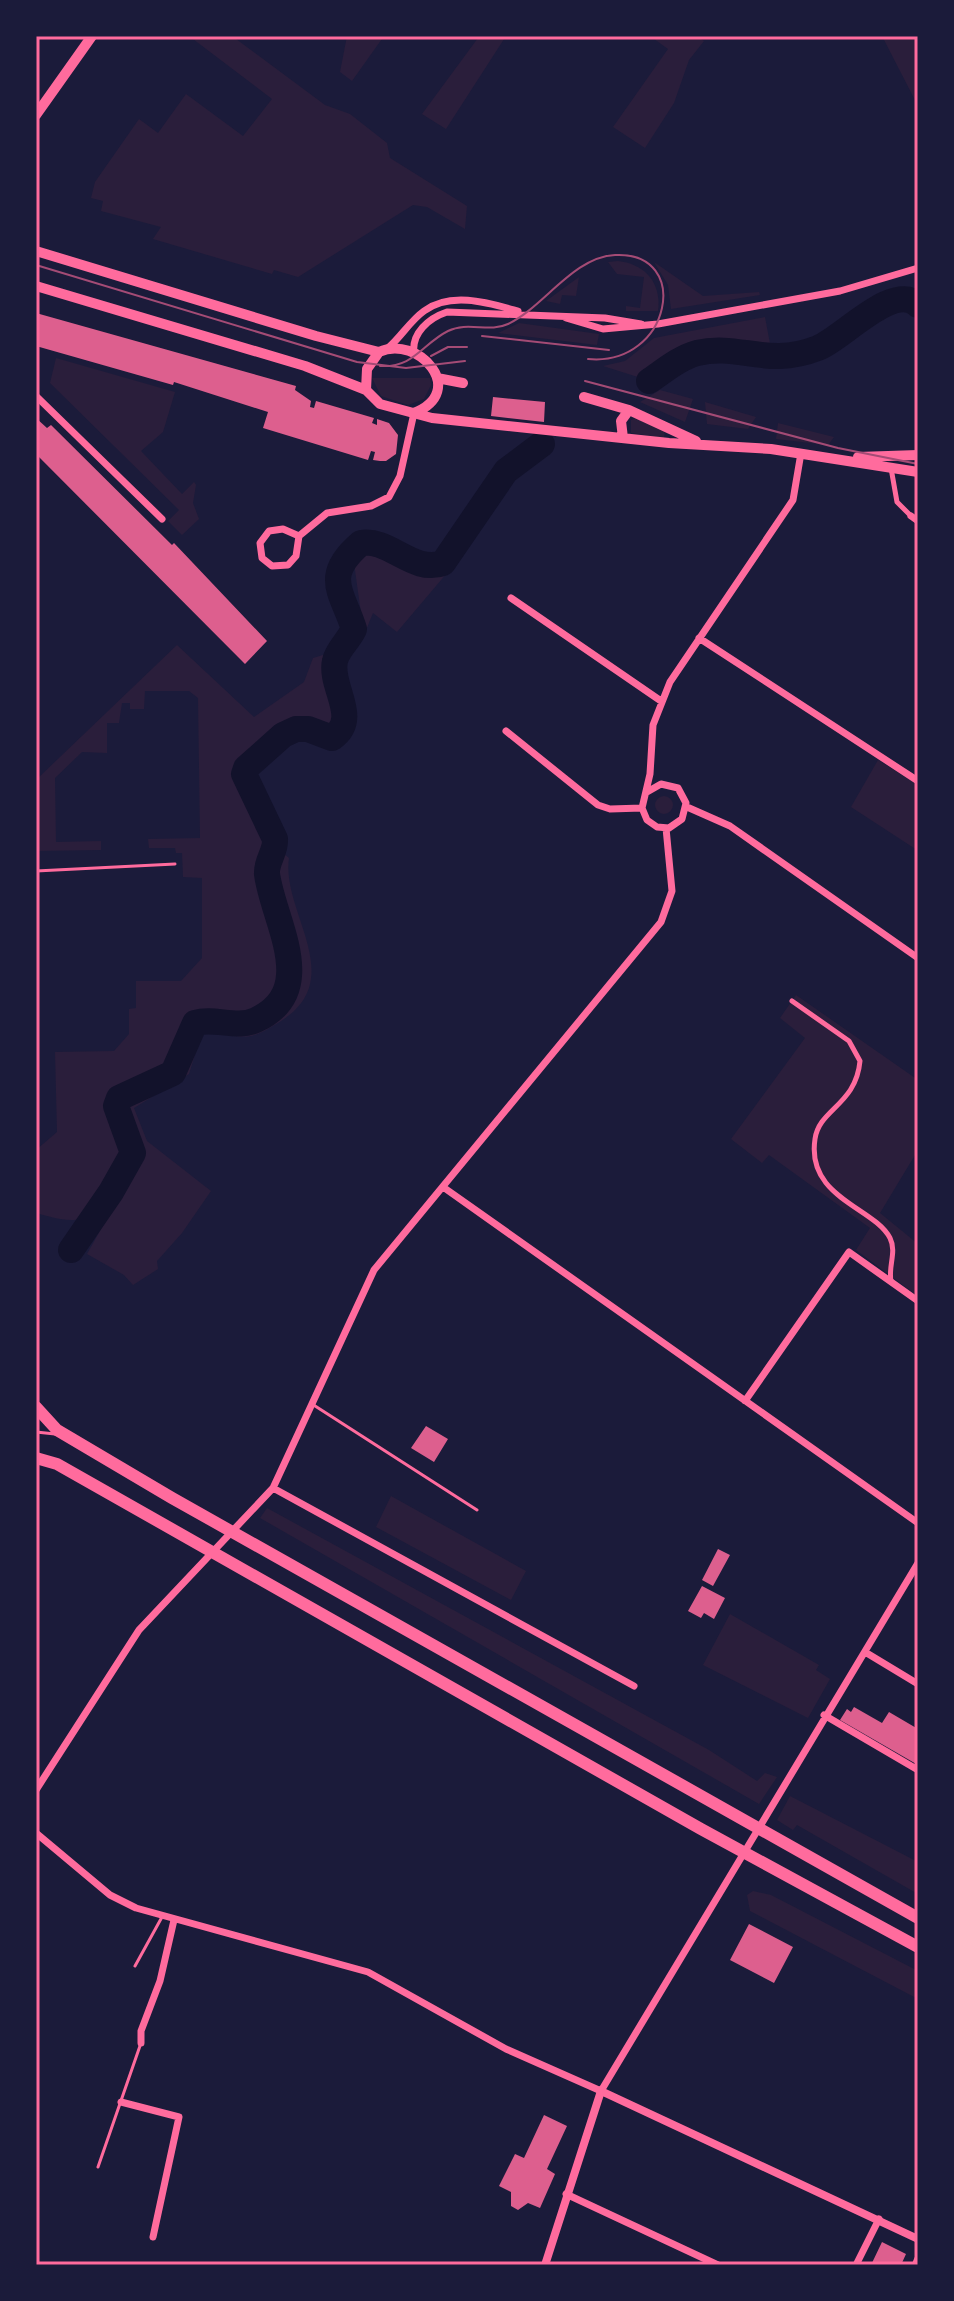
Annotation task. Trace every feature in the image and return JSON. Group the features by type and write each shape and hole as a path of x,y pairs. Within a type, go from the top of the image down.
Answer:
{"highway":[{"path":"36,1407 47,1422 63,1434 244,1539 918,1918"},
{"path":"36,1458 57,1464 701,1829 918,1947"}],"main road":[{"path":"36,115 92,36"},
{"path":"36,251 383,350 414,354 431,365 437,378 438,391 431,403 414,413"},
{"path":"36,286 305,366 366,390 380,404 414,413 571,433 698,442 892,462 918,472"},
{"path":"366,390 367,369 383,350"},
{"path":"437,378 463,383"},
{"path":"584,397 629,410 698,442"},
{"path":"623,438 620,425 629,410"},
{"path":"892,462 918,455"}],"street":[{"path":"414,354 413,344 420,332 441,314 458,311 605,318 646,325 840,291 918,268"},
{"path":"383,350 420,313 441,303 472,301 524,313"},
{"path":"36,396 162,519"},
{"path":"299,536 283,529 269,531 260,543 262,558 272,566 288,565 296,556 299,536 327,513 371,506 389,497 400,476 414,413"},
{"path":"647,792 657,784 674,786 684,795 687,807 680,822 666,828 649,822 642,808 647,792 651,737 661,701 699,638 793,500 801,453"},
{"path":"892,462 897,502 915,519"},
{"path":"511,598 661,701"},
{"path":"699,638 918,781"},
{"path":"506,731 598,805 610,809 642,808"},
{"path":"687,807 722,821 918,958"},
{"path":"36,1790 62,1754 122,1652 181,1584 273,1488 374,1270 661,922 672,891 666,828"},
{"path":"792,1001 849,1041 860,1061 853,1091 818,1130 815,1155 829,1187 888,1234 893,1247 891,1282"},
{"path":"443,1187 918,1523"},
{"path":"745,1401 849,1252 918,1301"},
{"path":"273,1488 634,1686"},
{"path":"545,2265 601,2091 918,1563"},
{"path":"865,1652 918,1684"},
{"path":"824,1715 918,1770"},
{"path":"36,1833 110,1895 162,1917 296,1949 368,1972 506,2049 918,2239"},
{"path":"141,2043 141,2031 160,1981 174,1920"},
{"path":"121,2102 179,2117 153,2237"},
{"path":"566,2194 718,2265"},
{"path":"856,2265 879,2219"},
{"path":"914,2265 918,2256"}],"lane":[{"path":"36,871 175,864"},
{"path":"311,1404 477,1510"},
{"path":"36,1432 63,1434"},
{"path":"36,1449 57,1464"},
{"path":"135,1966 162,1917"},
{"path":"98,2167 141,2043"}],"shaded area":[{"path":"189,36 232,36 325,105 350,114 387,143 390,158 467,206 465,229 427,207 413,205 298,277 274,270 272,274 153,239 161,227 101,211 103,201 91,198 95,182 139,119 158,133 186,94 243,136 272,99"},
{"path":"347,36 384,36 352,81 340,72"},
{"path":"475,36 506,36 446,129 422,114 478,38"},
{"path":"650,36 696,36 704,41 689,60 674,103 645,148 613,127 668,49"},
{"path":"882,36 918,36 918,106"},
{"path":"618,261 636,266 650,277 657,292 658,311 626,311 626,306 640,308 644,277 617,274 608,262"},
{"path":"654,262 703,296 759,292 760,295 671,309 668,285"},
{"path":"579,277 576,296 562,295 560,304 546,301"},
{"path":"765,317 771,349 698,348 641,378 603,366 625,361 654,338"},
{"path":"519,323 599,334 597,345 498,333"},
{"path":"56,358 175,392 163,432 141,451 182,494 194,482 196,485 193,503 199,519 182,535 168,521 179,510 50,383"},
{"path":"372,378 430,378 431,385 424,399 408,405 381,396"},
{"path":"660,390 693,399 685,422 640,402"},
{"path":"705,402 756,417 748,429 707,424"},
{"path":"636,418 665,431 664,438 631,433 631,420"},
{"path":"778,423 834,437 828,445 776,439"},
{"path":"368,551 420,570 443,567 458,560 397,632 373,613 364,635 354,563 357,557"},
{"path":"177,645 254,717 304,682 313,658 323,655 325,660 329,656 338,696 338,717 327,731 303,719 286,723 256,745 235,767 269,835 269,845 259,864 279,925 283,966 279,985 268,1002 251,1016 191,1019 182,1030 169,1070 126,1085 113,1096 110,1111 127,1153 90,1214 71,1220 56,1218 36,1213 36,1150 57,1132 55,1052 114,1051 129,1034 129,1009 136,1008 136,981 181,981 202,958 202,878 183,877 182,853 176,853 175,848 149,848 148,839 200,838 198,698 189,691 145,691 144,709 130,709 130,703 122,703 119,723 107,723 107,753 82,752 55,778 56,842 101,841 101,850 36,851 36,780"},
{"path":"878,760 918,785 917,850 851,807"},
{"path":"660,796 668,796 673,805 671,812 660,814 655,809 655,801"},
{"path":"282,852 289,858 289,878 307,942 311,963 310,983 302,1002 269,1029 245,1037 202,1032 189,1074 134,1108 147,1141 211,1191 182,1233 157,1261 158,1269 133,1285 124,1275 87,1254 139,1161 123,1103 172,1080 185,1068 201,1025 238,1029 255,1025 280,1006 292,988 296,968 294,948 277,888 276,869"},
{"path":"796,995 918,1080 918,1150 880,1213 918,1244 915,1294 856,1250 870,1228 769,1155 762,1163 731,1139 805,1038 780,1018"},
{"path":"391,1496 526,1571 511,1600 376,1527"},
{"path":"267,1508 709,1750 757,1781 765,1773 777,1777 759,1804 260,1518"},
{"path":"730,1614 819,1665 816,1670 830,1679 808,1718 703,1665"},
{"path":"790,1796 918,1862 918,1894 797,1825 793,1830 777,1820"},
{"path":"753,1891 771,1895 918,1971 918,1999 750,1911 747,1895"}],"building":[{"path":"36,313 296,386 295,390 311,401 310,407 314,408 316,401 374,418 372,423 377,425 377,419 389,423 398,435 396,454 386,461 380,461 373,460 375,452 371,451 368,460 263,428 268,412 174,382 173,385 36,346"},
{"path":"493,397 545,402 544,422 491,416"},
{"path":"36,418 47,428 51,425 172,545 174,543 267,641 245,664 36,454"},
{"path":"426,1426 448,1439 434,1462 411,1448"},
{"path":"718,1549 730,1555 713,1586 702,1580"},
{"path":"702,1586 725,1598 714,1619 704,1613 701,1618 688,1611"},
{"path":"854,1707 882,1723 889,1712 918,1729 918,1765 840,1720 847,1709 851,1712"},
{"path":"749,1924 793,1947 774,1983 730,1960"},
{"path":"544,2115 567,2126 547,2169 555,2174 540,2208 528,2203 518,2210 511,2206 511,2192 499,2186 515,2154 524,2158"},
{"path":"882,2242 906,2254 901,2265 871,2265"}],"waterway":[{"path":"649,381 678,361 697,353 800,354 828,343 868,314 896,300 908,300 918,305"},
{"path":"71,1250 111,1192 133,1153 116,1106 119,1098 173,1073 195,1023 256,1020 275,1007 286,991 288,953 267,874 275,839 244,774 246,768 283,735 296,729 308,729 332,738 340,730 344,712 334,671 335,661 354,629 338,585 341,566 361,543 381,546 421,564 443,563 506,471 542,444"}],"tram line":[{"path":"380,366 392,366 410,359 439,336 456,328 508,324 572,273 600,258 615,255 640,259 655,271 663,288 662,308 654,329 638,346 616,357 588,359"},
{"path":"36,265 357,362 406,368 465,361"},
{"path":"482,336 609,350"},
{"path":"431,356 448,347 467,347"},
{"path":"585,381 838,448 918,464"}]}
